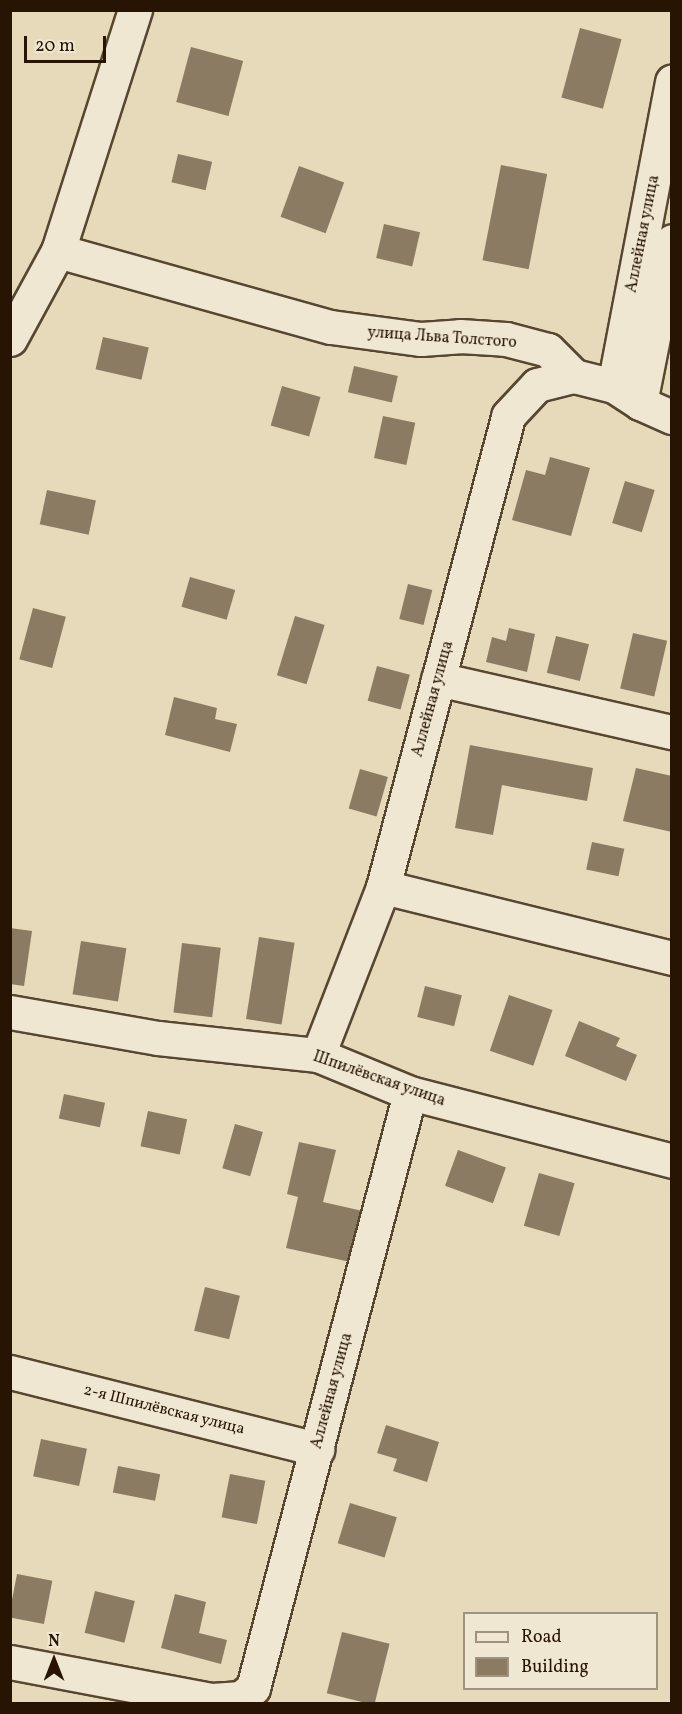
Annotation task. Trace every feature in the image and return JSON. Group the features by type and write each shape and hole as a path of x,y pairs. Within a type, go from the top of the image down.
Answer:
{"street":[{"path":"10,339 58,251 135,10"},
{"name":"Аллейная улица","path":"627,395 672,81"},
{"name":"Аллейная улица","path":"627,395 672,240"},
{"name":"улица Льва Толстого","path":"58,251 331,327 421,339 460,336 506,339 548,350 574,376"},
{"path":"574,376 627,395 672,417"},
{"name":"Аллейная улица","path":"318,1055 383,887 508,416 537,385 574,376"},
{"path":"438,678 672,732"},
{"path":"383,887 672,958"},
{"name":"Шпилёвская улица","path":"10,1012 158,1038 318,1055 410,1093 672,1161"},
{"name":"Аллейная улица","path":"10,1662 212,1700 241,1698 254,1688 410,1093"},
{"name":"2-я Шпилёвская улица","path":"10,1372 317,1449"}],"building":[{"path":"580,28 622,39 603,109 561,98"},
{"path":"191,47 243,61 228,116 176,102"},
{"path":"178,154 212,162 206,190 171,182"},
{"path":"501,165 547,174 529,269 482,260"},
{"path":"299,166 344,182 326,233 281,217"},
{"path":"384,224 420,232 412,266 376,258"},
{"path":"103,337 149,348 141,380 96,369"},
{"path":"354,366 398,376 392,402 348,392"},
{"path":"282,386 320,397 309,436 271,425"},
{"path":"383,416 415,423 406,465 374,458"},
{"path":"550,457 590,468 571,536 512,520 526,470 545,475"},
{"path":"625,481 655,490 642,532 612,523"},
{"path":"47,490 96,500 89,535 40,524"},
{"path":"190,577 235,590 227,620 181,607"},
{"path":"408,584 432,590 424,625 399,619"},
{"path":"33,608 66,617 52,668 19,659"},
{"path":"295,616 325,625 307,684 277,675"},
{"path":"509,628 535,634 527,672 486,662 492,637 506,641"},
{"path":"633,633 667,641 654,696 620,689"},
{"path":"556,636 589,644 580,681 547,673"},
{"path":"377,666 410,675 401,710 368,701"},
{"path":"174,697 217,708 215,719 237,724 230,752 165,735"},
{"path":"470,745 593,768 587,801 502,785 493,835 455,828"},
{"path":"636,768 672,776 672,832 623,821"},
{"path":"360,769 388,777 377,816 349,808"},
{"path":"592,842 624,849 618,876 586,869"},
{"path":"10,928 32,931 24,986 10,984"},
{"path":"259,937 295,943 282,1025 246,1019"},
{"path":"81,941 126,948 118,1002 73,994"},
{"path":"182,943 221,948 212,1017 173,1012"},
{"path":"425,986 462,995 454,1026 417,1017"},
{"path":"509,995 552,1010 533,1066 490,1051"},
{"path":"579,1021 620,1038 616,1046 637,1055 626,1081 565,1056"},
{"path":"64,1094 105,1103 100,1127 59,1118"},
{"path":"148,1111 187,1119 180,1155 141,1146"},
{"path":"235,1124 263,1132 250,1176 222,1168"},
{"path":"299,1142 336,1150 323,1202 367,1212 355,1263 286,1248 298,1197 287,1194"},
{"path":"458,1150 506,1167 493,1203 445,1186"},
{"path":"539,1173 575,1183 559,1236 524,1226"},
{"path":"205,1287 240,1296 229,1339 194,1331"},
{"path":"386,1425 439,1442 427,1482 393,1471 397,1459 377,1453"},
{"path":"41,1439 87,1449 79,1486 33,1476"},
{"path":"118,1466 160,1474 155,1501 113,1493"},
{"path":"230,1474 265,1481 257,1524 222,1517"},
{"path":"350,1503 397,1517 385,1557 338,1543"},
{"path":"17,1574 52,1581 44,1624 10,1617"},
{"path":"95,1591 135,1601 124,1643 85,1633"},
{"path":"175,1594 206,1602 199,1633 227,1640 221,1664 161,1648"},
{"path":"342,1632 390,1644 375,1704 327,1693"}]}
